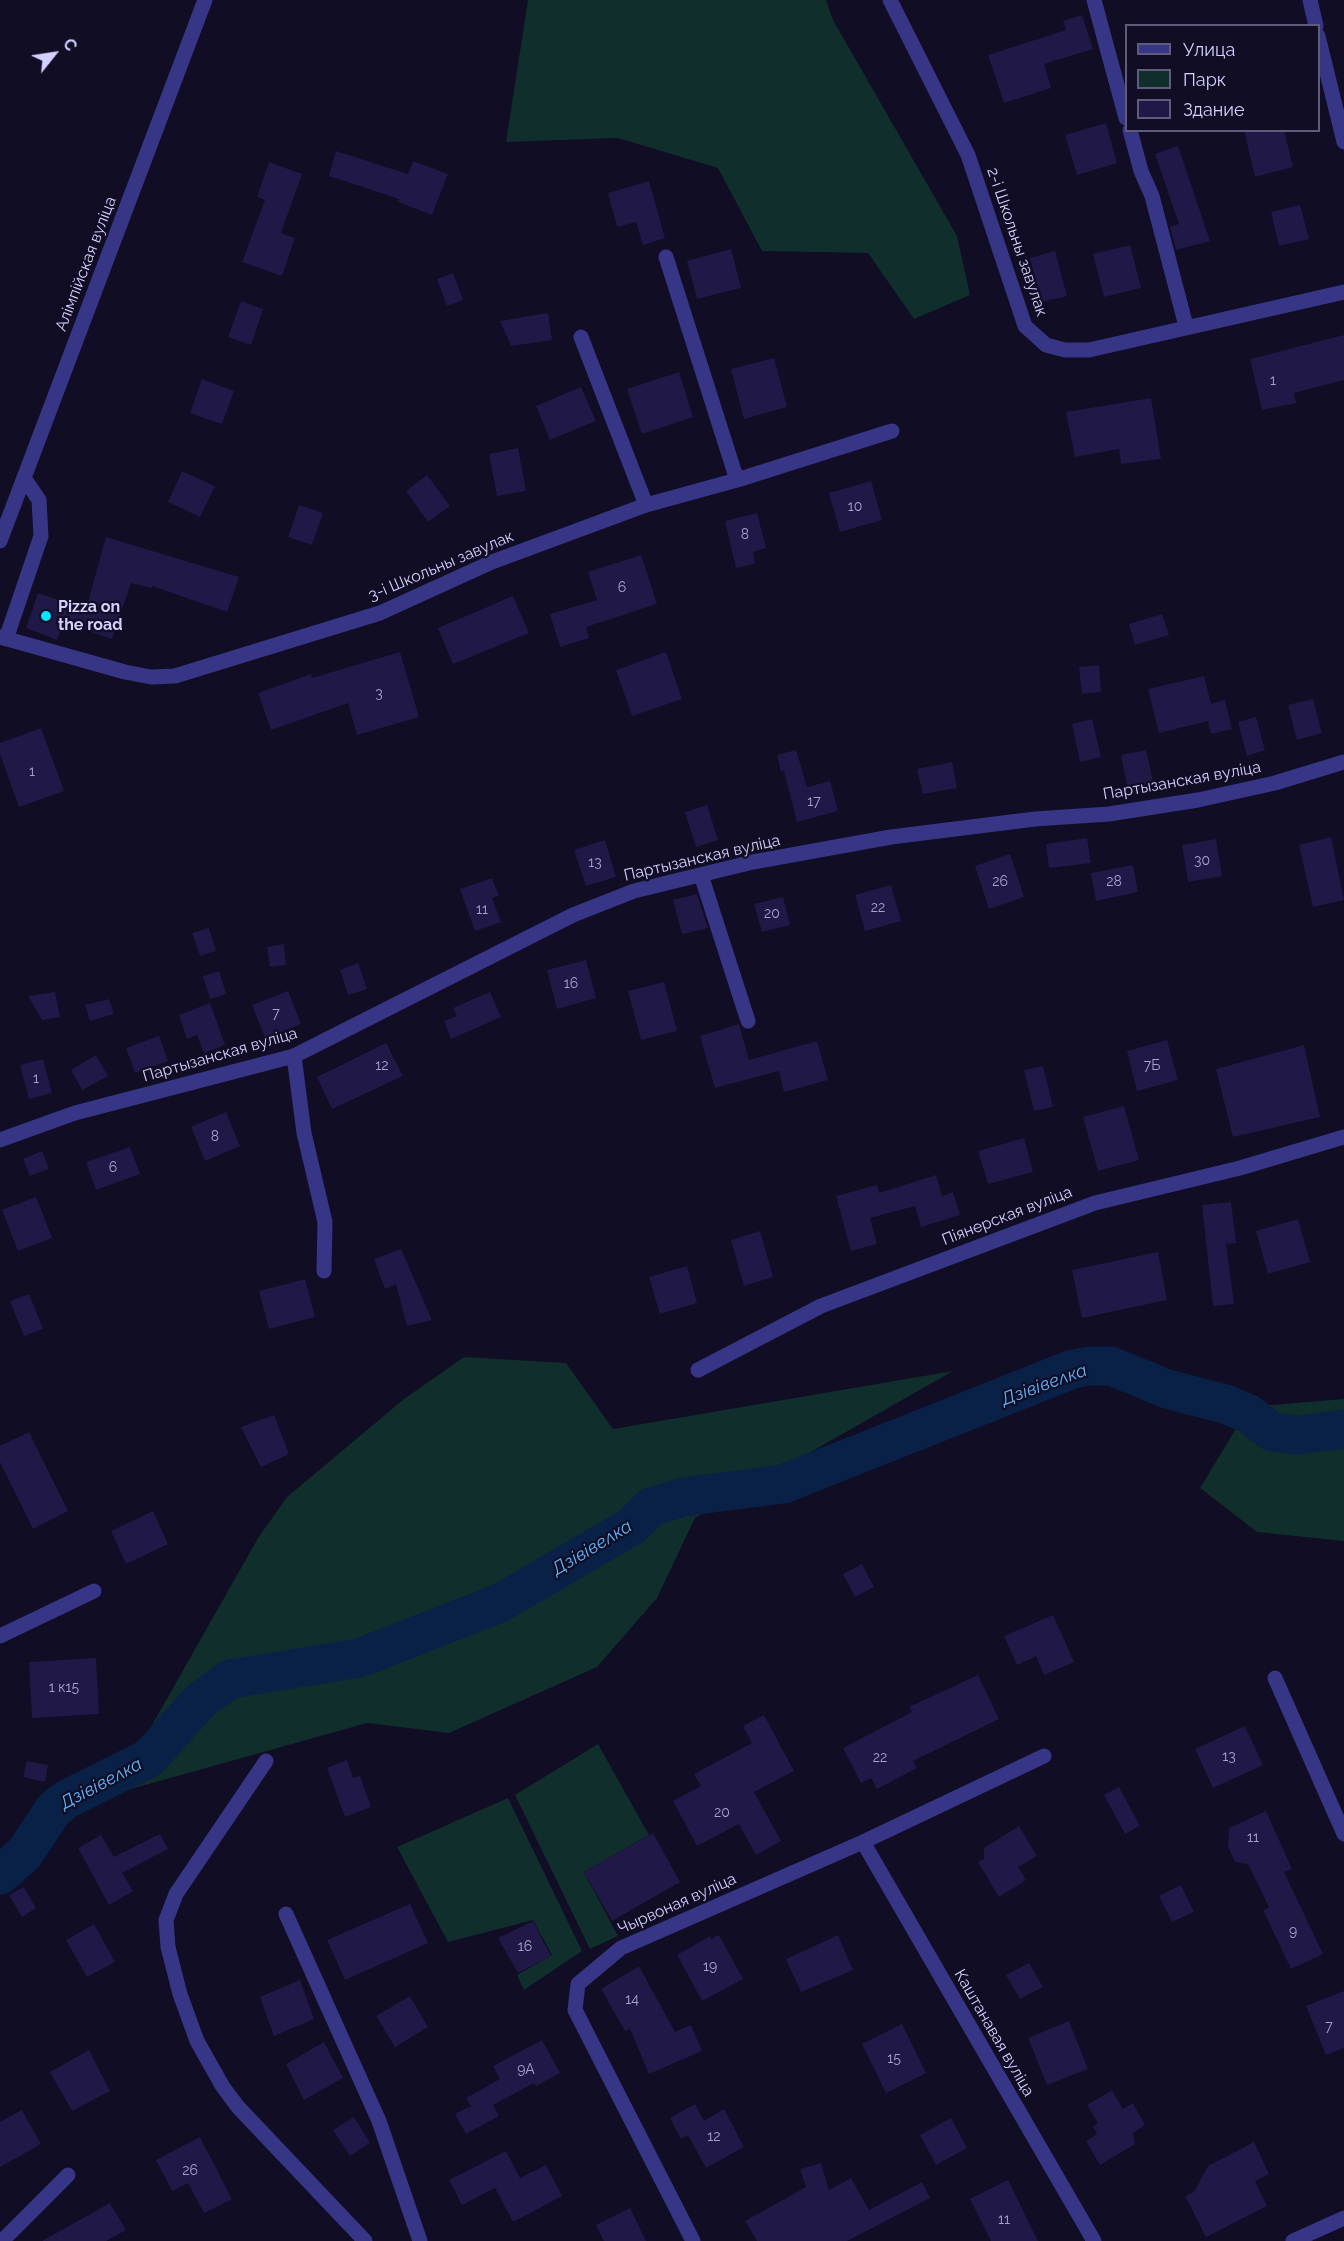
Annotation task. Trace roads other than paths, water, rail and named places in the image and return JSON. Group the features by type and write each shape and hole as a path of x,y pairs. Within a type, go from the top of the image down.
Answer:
{"street":[{"name":"Алімпійская вуліца","path":"0,541 205,0"},
{"name":"2-і Школьны завулак","path":"890,0 968,155 1025,326 1046,345 1065,350 1089,350 1186,326 1344,292"},
{"path":"1094,0 1125,114"},
{"path":"1310,0 1316,24"},
{"path":"1320,44 1344,142"},
{"path":"1131,132 1141,171 1152,196 1186,326"},
{"path":"666,257 737,480"},
{"path":"581,338 646,505"},
{"name":"3-і Школьны завулак","path":"3,638 125,672 151,677 175,676 380,613 492,562 646,505 737,480 892,431"},
{"path":"3,638 41,536 39,500 24,478"},
{"name":"Партызанская вуліца","path":"0,1140 75,1113 294,1056 573,915 634,891 753,862 891,837 1035,819 1109,814 1198,800 1275,783 1344,762"},
{"path":"701,875 748,1021"},
{"path":"294,1056 304,1133 325,1222 324,1271"},
{"name":"Піянерская вуліца","path":"698,1370 821,1306 1095,1203 1240,1168 1344,1137"},
{"path":"0,1636 94,1591"},
{"path":"1275,1678 1344,1834"},
{"name":"Чырвоная вуліца","path":"693,2241 575,2010 578,1984 621,1948 864,1842 1044,1756"},
{"path":"266,1761 176,1894 166,1920 168,1947 180,1994 197,2041 224,2087 238,2107 365,2241"},
{"name":"Каштанавая вуліца","path":"864,1842 1094,2241"},
{"path":"286,1914 380,2121 420,2241"},
{"path":"2,2241 68,2175"},
{"path":"1293,2241 1344,2218"}],"water":[{"path":"1064,1354 1102,1358 1111,1366 1109,1376 1081,1380 1056,1376 1044,1370 1049,1359"}],"waterway":[{"name":"Дзівівелка","path":"0,1875 24,1854 54,1809 67,1799 149,1758 200,1701 230,1679 359,1658 500,1603 632,1526 651,1507 683,1497 783,1484 1073,1369 1088,1366 1111,1366 1167,1389 1225,1404 1249,1414 1272,1432 1297,1435 1344,1429"}],"place":[{"name":"Pizza on the road","path":"46,616"}]}
